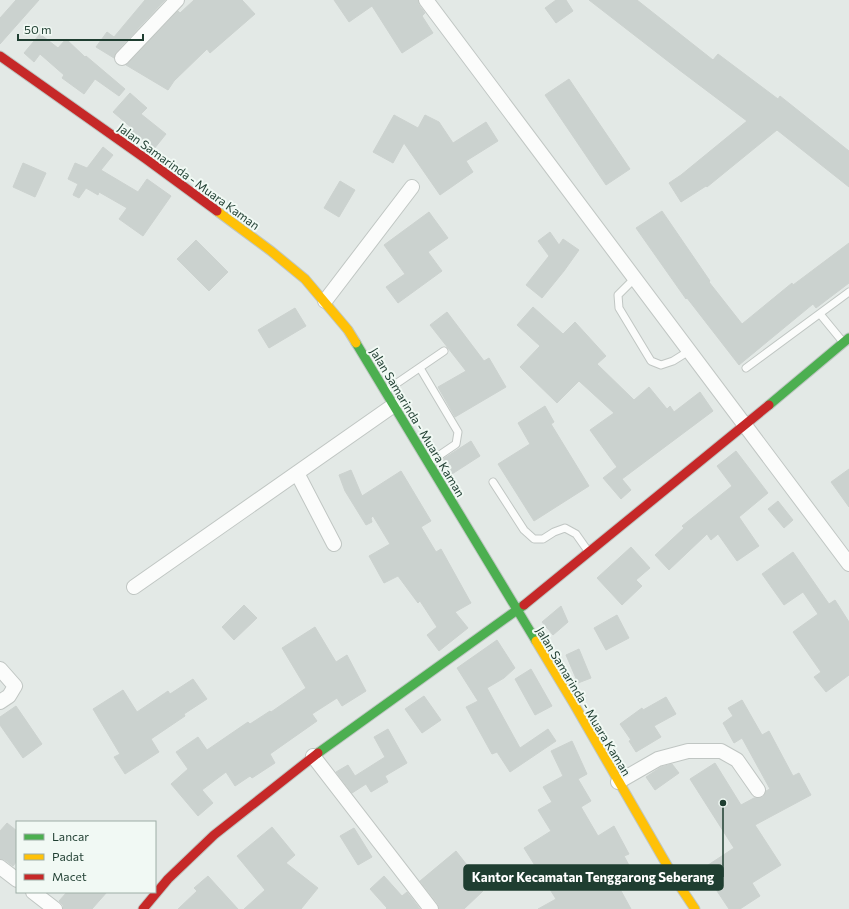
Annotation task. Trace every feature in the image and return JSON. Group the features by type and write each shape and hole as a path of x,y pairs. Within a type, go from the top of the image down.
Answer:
{"main road":[{"name":"Jalan Samarinda - Muara Kaman","path":"0,56 271,251 305,278 325,301 348,330 394,404 574,704 675,879 695,909"},
{"path":"143,909 168,879 214,835 313,756 517,611 746,425 846,340"}],"street":[{"path":"122,58 177,0"},
{"path":"426,0 849,564"},
{"path":"325,301 412,187"},
{"path":"134,587 394,404"},
{"path":"297,473 334,544"},
{"path":"0,669 15,686 12,692 0,702"},
{"path":"618,782 658,759 688,751 721,751 737,760 758,790"},
{"path":"313,756 431,909"},
{"path":"0,866 16,879"},
{"path":"34,893 55,909"}],"lane":[{"path":"635,278 618,295 619,308 651,361 661,365 672,361 689,351"},
{"path":"746,368 849,292"},
{"path":"820,314 846,340"},
{"path":"385,391 444,352"},
{"path":"420,368 458,432 456,444 429,462"},
{"path":"493,482 524,530 534,539 543,539 554,532 565,528 576,534 589,553"}],"building":[{"path":"16,0 39,0 0,44 0,18"},
{"path":"145,0 165,0 116,52 114,58 96,47 107,32 114,37"},
{"path":"194,0 242,0 255,14 210,53 207,49 174,81 168,90 126,65 178,11 180,13"},
{"path":"334,0 418,0 419,5 425,13 422,16 433,33 402,53 372,6 349,22"},
{"path":"556,0 566,0 573,11 556,23 545,8"},
{"path":"589,0 637,0 713,60 718,54 778,99 780,96 849,151 849,187 777,130 707,187 706,186 681,202 669,183 681,175 747,121"},
{"path":"40,34 58,48 66,39 85,57 86,56 125,89 119,96 95,79 84,94 62,78 64,75 40,54 34,62 24,53"},
{"path":"569,79 630,169 606,185 545,95"},
{"path":"130,93 147,108 141,114 166,134 154,149 131,132 133,129 113,112"},
{"path":"394,115 418,128 425,115 439,122 453,143 486,122 498,141 466,161 473,172 440,195 404,143 393,163 373,152"},
{"path":"103,147 113,155 101,170 138,192 147,179 171,196 143,236 119,219 127,208 99,192 98,195 86,188 79,198 73,195 78,184 68,179 75,163 87,168"},
{"path":"23,163 46,173 35,197 13,187"},
{"path":"340,181 355,190 339,217 324,208"},
{"path":"662,211 710,281 709,282 742,324 792,283 793,285 849,243 849,283 816,308 813,304 739,365 687,298 686,299 636,228"},
{"path":"429,212 448,238 428,252 442,271 398,303 386,287 405,274 384,245"},
{"path":"550,232 559,245 563,239 579,250 542,298 526,285 549,256 538,241"},
{"path":"196,240 228,272 209,291 177,259"},
{"path":"533,307 563,334 575,322 606,356 597,364 634,400 649,387 667,409 670,406 674,412 700,392 713,411 622,479 631,490 621,499 603,478 617,467 590,430 614,413 579,381 557,403 520,367 540,346 517,325"},
{"path":"295,308 306,326 269,348 258,330"},
{"path":"447,312 484,361 489,358 506,387 455,417 438,387 466,371 430,325"},
{"path":"545,406 554,422 551,424 589,486 534,521 498,464 530,444 518,423"},
{"path":"471,441 480,456 452,474 443,459"},
{"path":"736,451 768,493 739,517 759,546 737,561 718,534 711,540 707,534 669,570 655,555 684,528 682,526 732,486 717,466"},
{"path":"849,469 849,507 831,482"},
{"path":"351,470 362,496 401,471 431,521 421,527 436,552 441,549 471,603 455,612 468,628 439,651 427,635 437,627 420,601 418,603 398,576 384,583 369,556 390,544 373,516 371,518 372,522 366,525 345,491 339,475"},
{"path":"778,501 793,520 784,528 768,509"},
{"path":"631,547 650,568 636,580 642,586 622,605 597,578"},
{"path":"793,552 829,604 835,600 849,622 849,675 826,692 814,677 821,672 793,632 818,614 803,592 784,605 762,574"},
{"path":"244,605 257,618 234,640 222,627"},
{"path":"561,606 568,622 553,635 542,622"},
{"path":"617,615 629,638 606,650 594,628"},
{"path":"315,627 336,662 347,655 366,691 342,706 337,698 312,714 317,721 270,754 275,763 252,778 250,776 235,786 226,772 202,790 213,803 198,816 171,784 188,769 176,752 198,737 207,750 248,722 250,724 270,711 271,712 306,688 282,648"},
{"path":"497,640 515,668 504,678 487,688 520,748 548,729 556,741 510,772 497,752 492,754 466,707 478,701 457,668"},
{"path":"579,649 591,678 578,683 566,655"},
{"path":"531,669 552,706 535,715 515,679"},
{"path":"193,679 207,699 151,739 159,752 125,774 114,757 120,754 93,709 123,690 137,712 168,691 170,694"},
{"path":"424,696 441,720 422,733 405,709"},
{"path":"666,697 676,714 654,726 661,737 636,752 629,741 631,740 620,724 642,708 643,710"},
{"path":"742,700 762,735 769,731 793,776 799,773 811,795 755,825 781,865 752,883 760,896 740,909 729,909 711,882 708,884 699,871 734,848 690,779 715,763 741,805 754,798 763,797 766,791 770,789 742,738 734,743 723,723 733,716 728,708"},
{"path":"16,706 42,744 23,758 0,725 0,717"},
{"path":"388,729 407,763 385,776 388,782 371,792 366,784 352,793 336,772 348,765 355,776 385,757 374,737"},
{"path":"572,741 587,774 578,779 591,801 581,807 598,836 614,826 629,854 624,856 637,880 620,889 631,909 538,909 556,899 524,848 551,831 538,810 552,802 543,787 563,776 551,751"},
{"path":"672,764 679,773 655,790 646,777 661,767"},
{"path":"7,823 16,830 16,862 13,866 5,860 0,859 0,831"},
{"path":"272,827 295,855 286,863 318,888 301,909 244,909 265,890 237,856"},
{"path":"354,828 372,857 358,865 340,836"},
{"path":"456,851 470,869 466,873 483,891 464,909 439,909 438,904 420,881"},
{"path":"208,876 238,909 178,909 197,891 194,888"},
{"path":"384,876 402,896 407,892 420,909 386,909 387,908 370,889"},
{"path":"66,893 106,893 92,909 63,909 63,905 59,901"}],"traffic: fast":[{"path":"769,405 849,338"},
{"path":"356,343 536,641"},
{"path":"318,753 524,605"}],"traffic: slow":[{"path":"217,211 271,251 305,279 348,330 356,343"},
{"path":"536,641 675,879 695,909"}],"traffic: jam":[{"path":"0,56 217,211"},
{"path":"524,605 769,405"},
{"path":"143,909 168,879 214,835 318,753"}],"place":[{"name":"Kantor Kecamatan Tenggarong Seberang","path":"723,803"}]}
